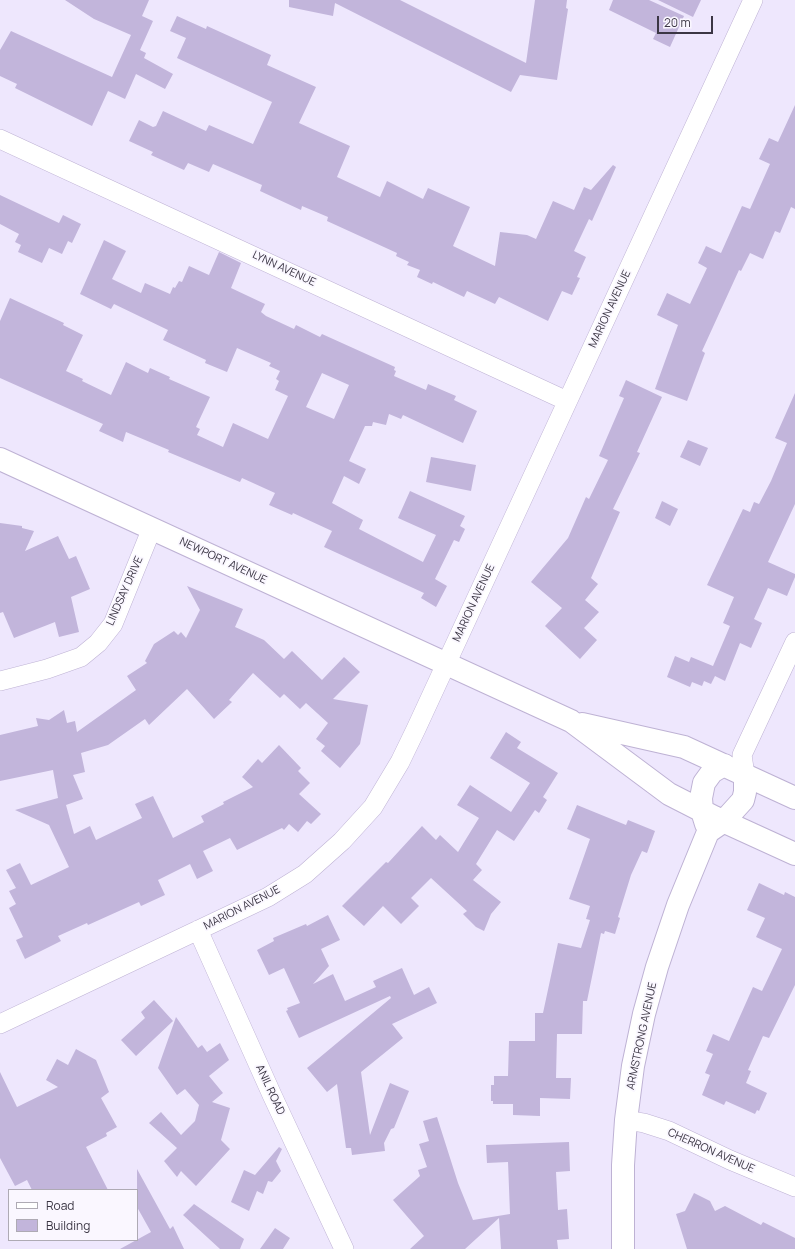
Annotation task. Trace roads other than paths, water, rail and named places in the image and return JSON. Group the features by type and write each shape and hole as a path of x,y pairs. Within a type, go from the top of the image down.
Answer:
{"street":[{"name":"MARION AVENUE","path":"0,1024 268,897 305,874 342,841 373,808 400,762 446,664 752,0"},
{"name":"LYNN AVENUE","path":"0,139 567,401"},
{"name":"NEWPORT AVENUE","path":"0,459 571,721"},
{"name":"LINDSAY DRIVE","path":"0,681 48,669 81,657 98,643 113,624 152,528"},
{"path":"702,811 701,798 704,783 712,772 737,765 795,642"},
{"path":"571,721 684,748 737,765 795,798"},
{"path":"571,721 664,790 702,811 716,827 795,854"},
{"name":"ARMSTRONG AVENUE","path":"623,1249 623,1165 626,1120 633,1066 657,967 678,905 716,827 743,800 745,792 737,765"},
{"name":"ANIL ROAD","path":"198,930 272,1095 344,1249"},
{"name":"CHERRON AVENUE","path":"626,1120 644,1123 669,1131 730,1160 795,1187"}]}
